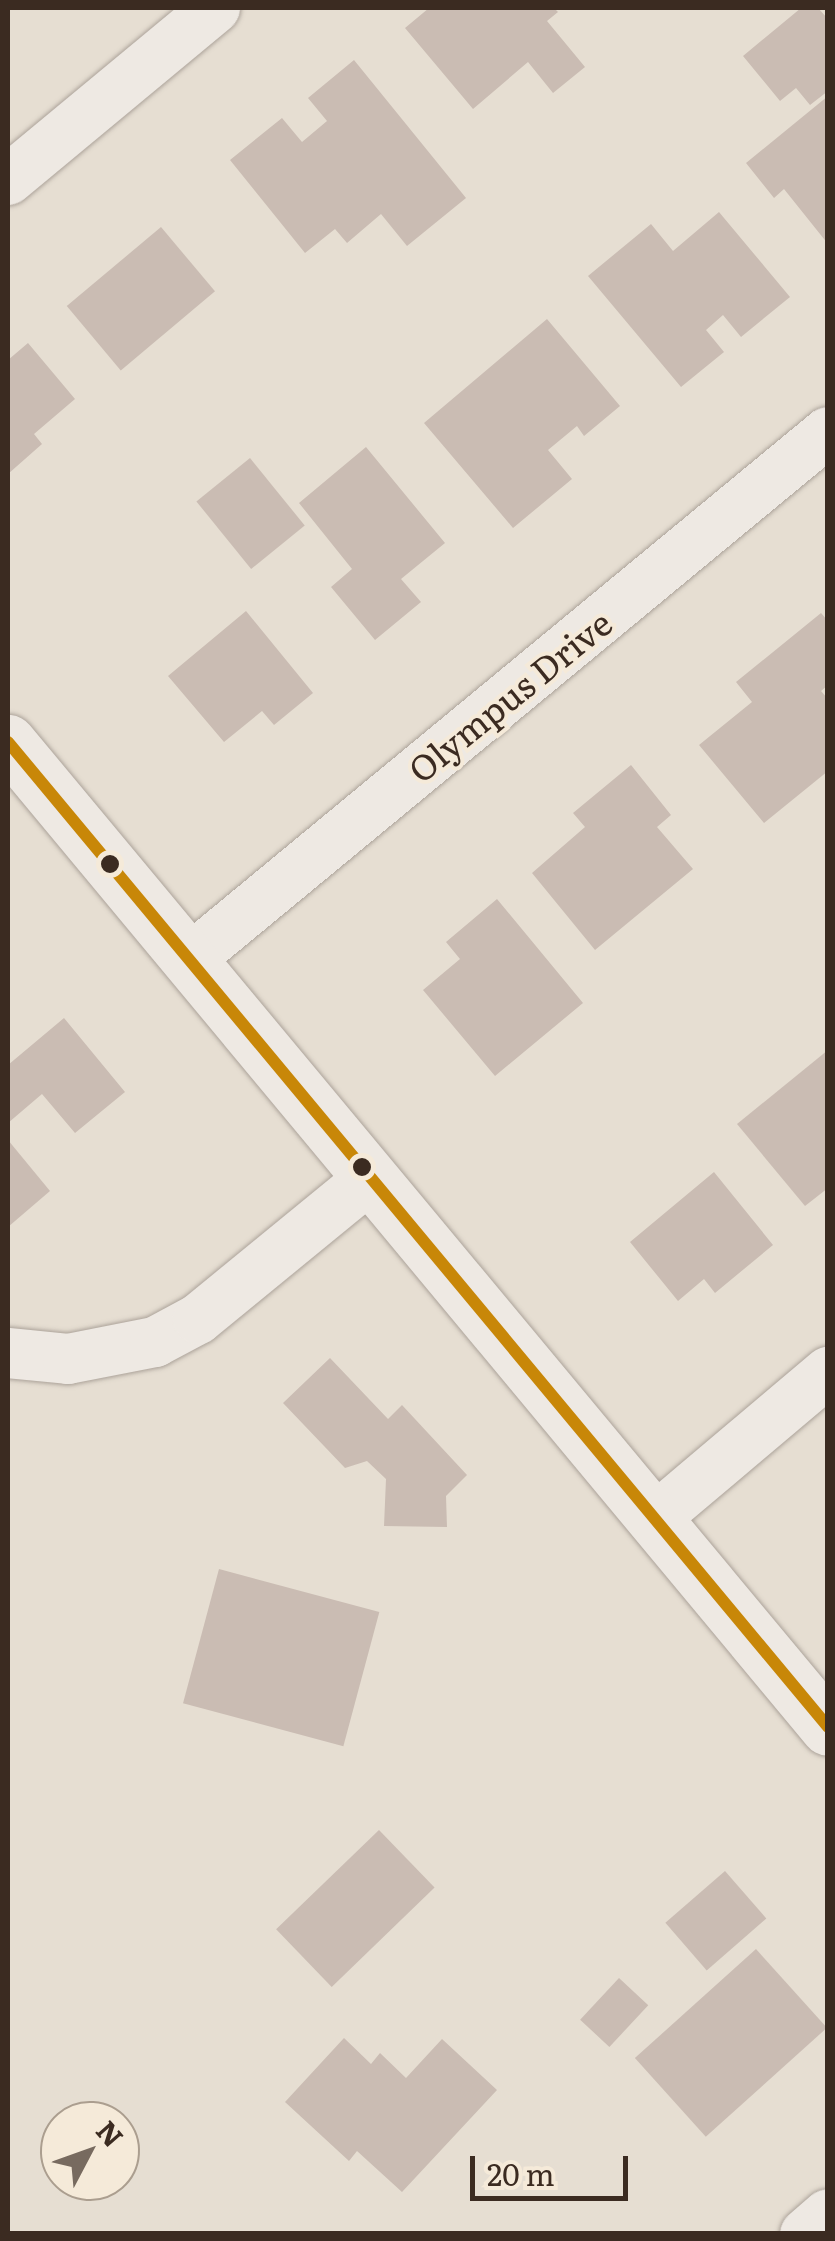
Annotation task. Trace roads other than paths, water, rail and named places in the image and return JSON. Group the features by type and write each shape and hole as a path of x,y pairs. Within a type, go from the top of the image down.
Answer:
{"main road":[{"path":"8,742 828,1728"}],"street":[{"path":"8,180 215,8"},
{"name":"Olympus Drive","path":"190,958 828,432"},
{"path":"8,1353 68,1359 155,1342 198,1319 369,1179"},
{"path":"654,1519 828,1372"},
{"path":"806,2234 828,2214"}]}
